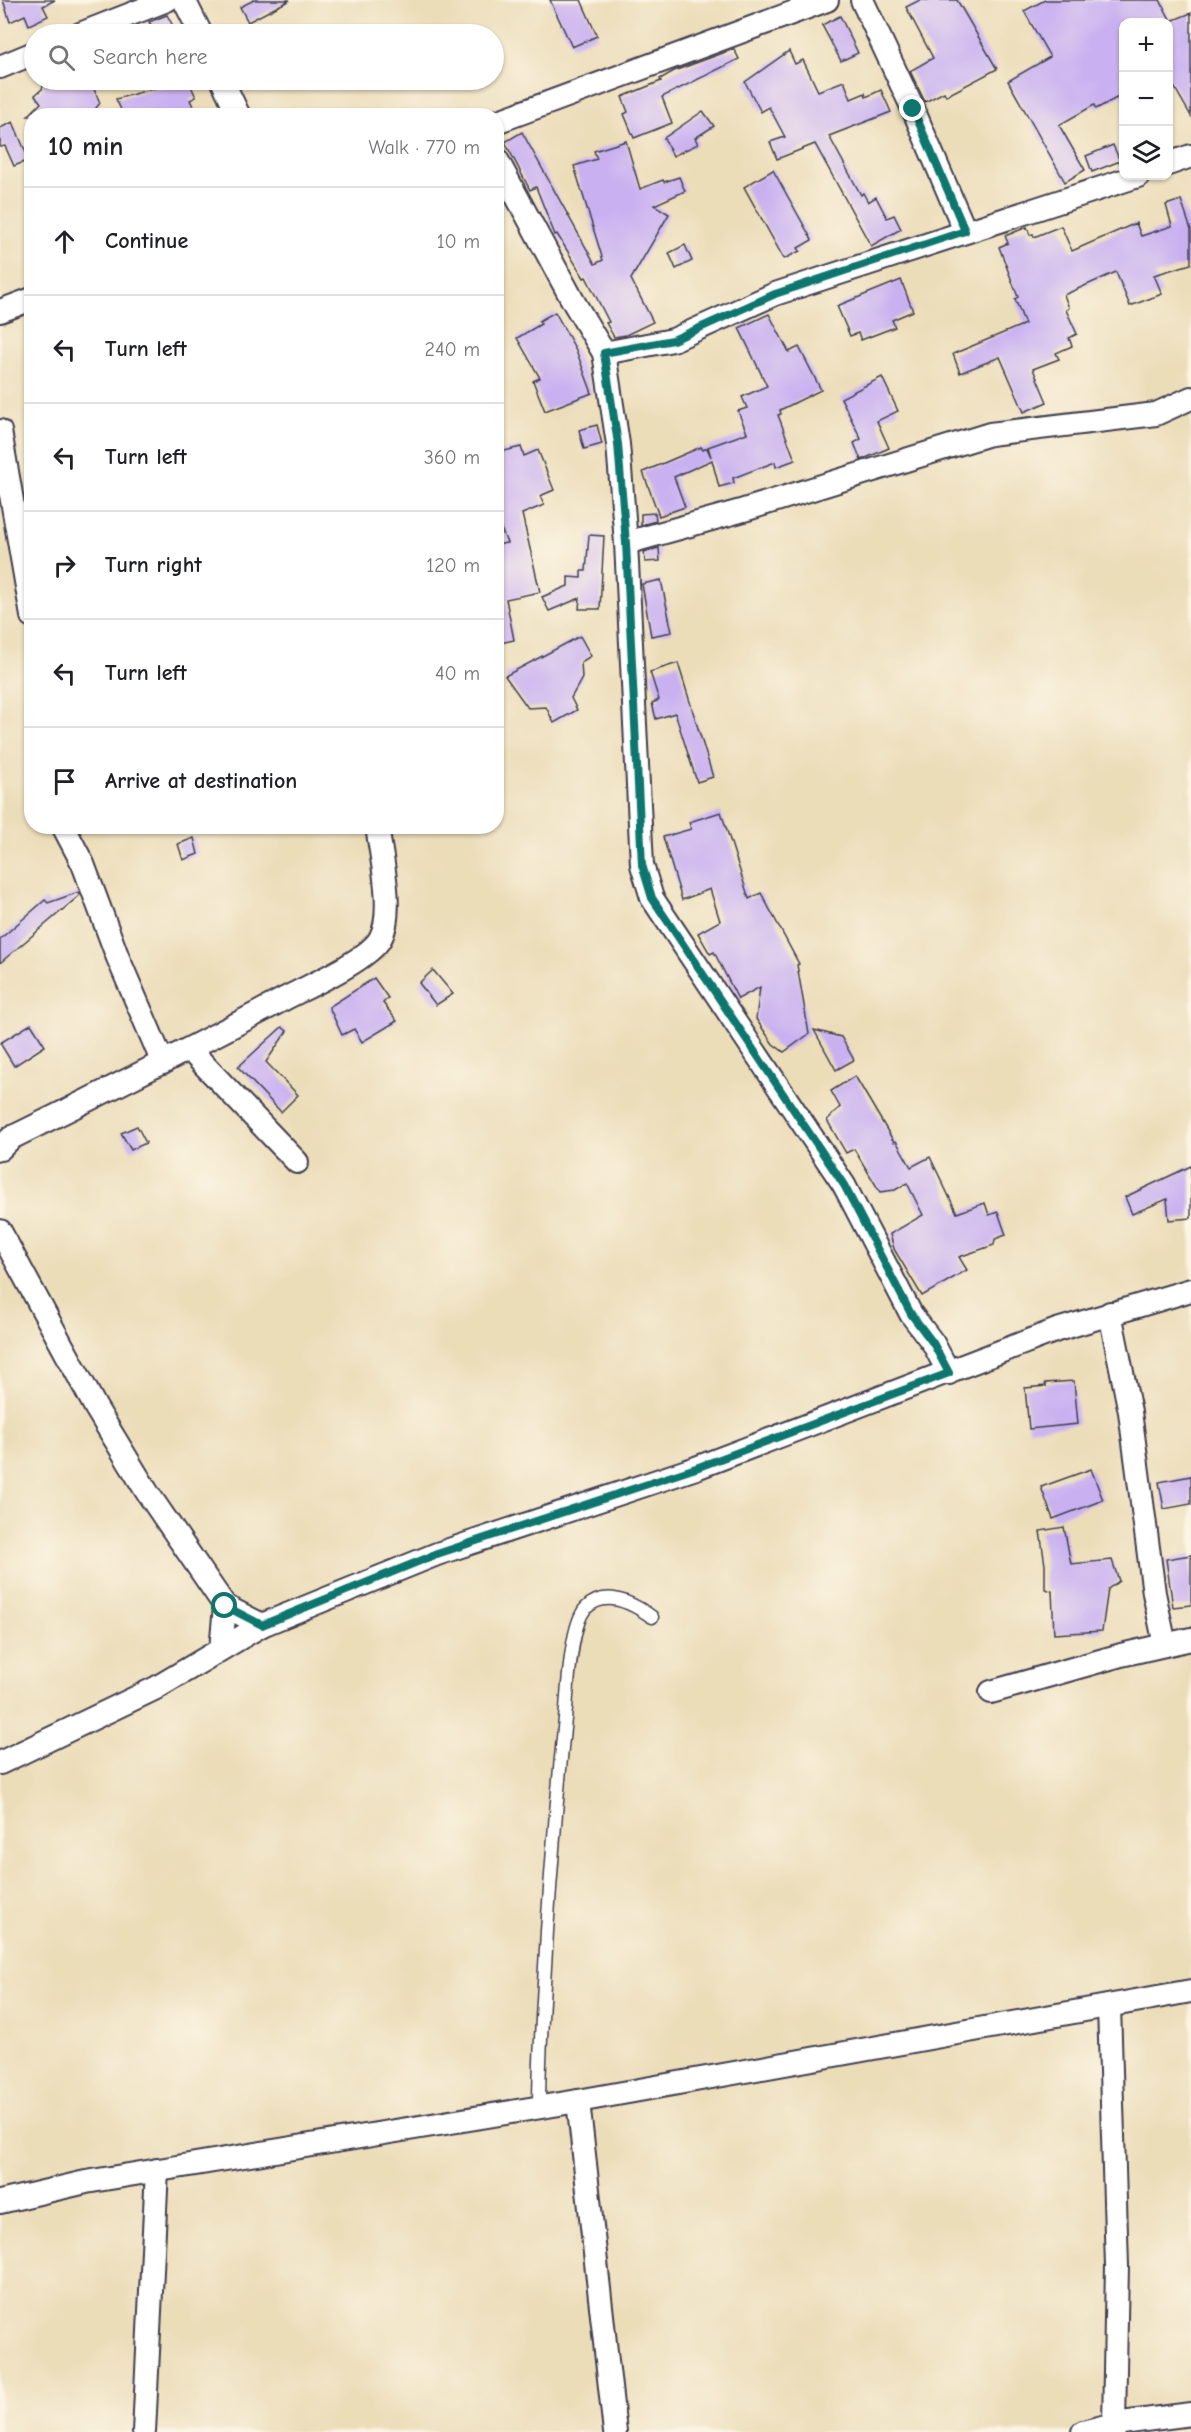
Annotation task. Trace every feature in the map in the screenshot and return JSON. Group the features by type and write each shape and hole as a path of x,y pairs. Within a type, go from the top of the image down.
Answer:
{"street":[{"path":"106,24 167,0"},
{"path":"184,0 196,24"},
{"path":"504,119 827,0"},
{"path":"862,0 913,109 965,231"},
{"path":"0,67 24,57"},
{"path":"226,90 234,108"},
{"path":"1173,162 1191,156"},
{"path":"504,173 573,302 604,353 618,444 626,543 642,865 652,898 844,1185 911,1314 933,1343 949,1373"},
{"path":"604,353 673,340 775,294 1125,180"},
{"path":"0,311 24,302"},
{"path":"626,543 744,510 990,434 1156,414 1191,398"},
{"path":"0,431 24,570"},
{"path":"67,834 83,864 118,958 163,1063"},
{"path":"0,1149 11,1138 163,1063 365,954 380,941 385,928 387,904 378,834"},
{"path":"189,1049 297,1162"},
{"path":"0,1230 96,1408 147,1492 225,1606 262,1625"},
{"path":"0,1763 156,1688 262,1625 437,1554 696,1468 1057,1330 1191,1290"},
{"path":"1110,1313 1130,1412 1154,1593 1165,1645"},
{"path":"221,1649 225,1606"},
{"path":"991,1692 1191,1639"},
{"path":"0,2202 86,2182 539,2108 1191,1992"},
{"path":"1109,2006 1117,2266 1114,2428"},
{"path":"578,2101 615,2432"},
{"path":"144,2432 157,2170"},
{"path":"1083,2432 1191,2414"}],"lane":[{"path":"539,2108 539,2057 557,1790 573,1649 579,1618 587,1607 599,1600 612,1599 631,1602 652,1617"}],"building":[{"path":"3,0 55,0 43,6 48,16 31,24 29,24 25,15 10,22"},
{"path":"254,0 290,0 248,22 240,7"},
{"path":"550,0 581,0 597,36 572,47"},
{"path":"920,0 957,0 997,69 946,96 944,92 925,102 910,71 933,58 906,7"},
{"path":"1045,0 1160,0 1169,18 1119,18 1119,97 1096,109 1094,105 1059,125 1085,170 1065,182 1008,81 1050,57 1024,11"},
{"path":"1191,13 1191,116 1173,85 1173,20"},
{"path":"167,15 172,24 150,24 149,22"},
{"path":"840,16 858,53 841,61 822,25"},
{"path":"734,49 739,59 662,97 672,123 634,138 624,114 628,112 622,97 661,81 660,79 674,71"},
{"path":"789,51 795,64 803,60 818,91 844,81 851,99 865,93 866,97 881,90 891,112 829,136 861,195 863,193 868,202 876,197 887,218 894,215 901,229 871,246 815,144 777,159 770,142 785,137 769,107 761,112 745,82"},
{"path":"41,90 94,90 100,103 96,108 36,108 41,103 35,95"},
{"path":"149,90 193,90 196,97 190,100 194,108 120,108 116,99"},
{"path":"703,111 714,126 695,138 698,144 673,156 664,138"},
{"path":"13,122 24,148 24,162 14,166 5,146 0,147 0,128"},
{"path":"522,132 595,264 603,260 574,166 597,159 594,151 626,141 640,189 663,180 664,182 679,177 685,191 654,205 669,214 631,279 653,322 626,335 614,337 606,323 609,322 586,277 584,278 557,234 555,235 536,187 530,190 505,142"},
{"path":"1113,145 1119,161 1092,172 1086,156"},
{"path":"773,170 812,240 798,248 800,251 784,259 744,187"},
{"path":"1181,200 1191,230 1191,264 1154,275 1162,294 1130,306 1116,272 1064,295 1069,308 1066,310 1077,334 1069,338 1072,346 1056,353 1059,359 1033,369 1047,402 1024,412 1000,357 960,373 953,354 1025,324 1015,299 1018,297 999,247 1008,243 1005,236 1027,227 1030,235 1033,234 1034,237 1061,226 1072,251 1136,223 1141,236 1172,226 1166,205"},
{"path":"685,245 692,261 676,269 669,253"},
{"path":"901,280 913,311 892,320 895,327 861,340 858,333 850,336 837,306"},
{"path":"555,312 576,350 592,393 545,411 533,381 540,378 517,338 541,324 539,321"},
{"path":"769,314 789,352 799,347 821,390 780,410 781,414 778,415 795,460 776,467 775,462 733,478 734,483 719,487 712,460 674,477 685,507 659,516 643,472 701,447 703,450 707,448 711,457 708,447 747,433 738,411 747,408 742,397 767,386 739,328"},
{"path":"882,377 898,411 877,421 889,448 861,460 854,443 861,439 841,398"},
{"path":"597,425 602,444 584,449 579,430"},
{"path":"521,447 524,456 538,450 554,490 540,496 544,505 522,514 540,592 506,599 514,640 504,642 504,544 507,543 504,536 504,451"},
{"path":"655,513 656,521 641,525 641,514"},
{"path":"589,535 604,536 600,609 579,609 580,598 549,611 542,597 568,586 568,577 581,578 581,571 586,571"},
{"path":"659,548 660,561 645,562 644,552"},
{"path":"661,580 672,632 651,636 642,584"},
{"path":"580,636 591,656 581,662 582,678 571,698 577,710 554,723 546,707 528,708 505,676"},
{"path":"678,663 713,777 697,782 675,713 656,719 652,703 659,700 650,672"},
{"path":"721,812 749,899 761,893 799,964 797,965 809,1034 784,1052 773,1044 756,1019 760,987 738,999 714,952 710,954 698,933 720,921 710,889 682,900 663,837 691,829 689,822"},
{"path":"194,838 198,854 183,860 178,844"},
{"path":"79,892 80,895 0,963 0,939 45,900 48,903"},
{"path":"433,970 453,994 436,1005 419,983"},
{"path":"374,978 388,998 383,1003 397,1021 362,1042 354,1029 342,1035 329,1007"},
{"path":"31,1024 45,1046 14,1066 0,1043"},
{"path":"282,1027 287,1031 266,1062 298,1095 281,1112 238,1067"},
{"path":"814,1030 841,1037 854,1060 836,1070"},
{"path":"855,1076 911,1167 930,1157 957,1213 985,1203 989,1215 998,1212 1006,1235 995,1239 994,1245 959,1257 967,1270 922,1296 894,1249 890,1234 923,1215 907,1183 895,1190 880,1192 854,1149 846,1153 827,1120 840,1107 831,1091"},
{"path":"137,1126 146,1143 131,1150 121,1133"},
{"path":"1191,1166 1191,1218 1169,1220 1167,1199 1132,1214 1125,1197"},
{"path":"1074,1381 1078,1424 1029,1429 1025,1388 1046,1386 1045,1383"},
{"path":"1091,1469 1103,1500 1053,1519 1041,1487"},
{"path":"1191,1476 1191,1504 1164,1509 1159,1482"},
{"path":"1064,1527 1071,1564 1112,1560 1119,1581 1108,1589 1102,1631 1054,1634 1052,1591 1045,1589 1045,1565 1040,1531"},
{"path":"1191,1555 1191,1605 1173,1607 1166,1559"}],"route":[{"path":"225,1606 262,1625 437,1554 696,1468 949,1373 933,1343 911,1314 844,1185 652,898 642,865 626,543 618,444 604,353 673,340 775,294 965,231 913,109"}]}
